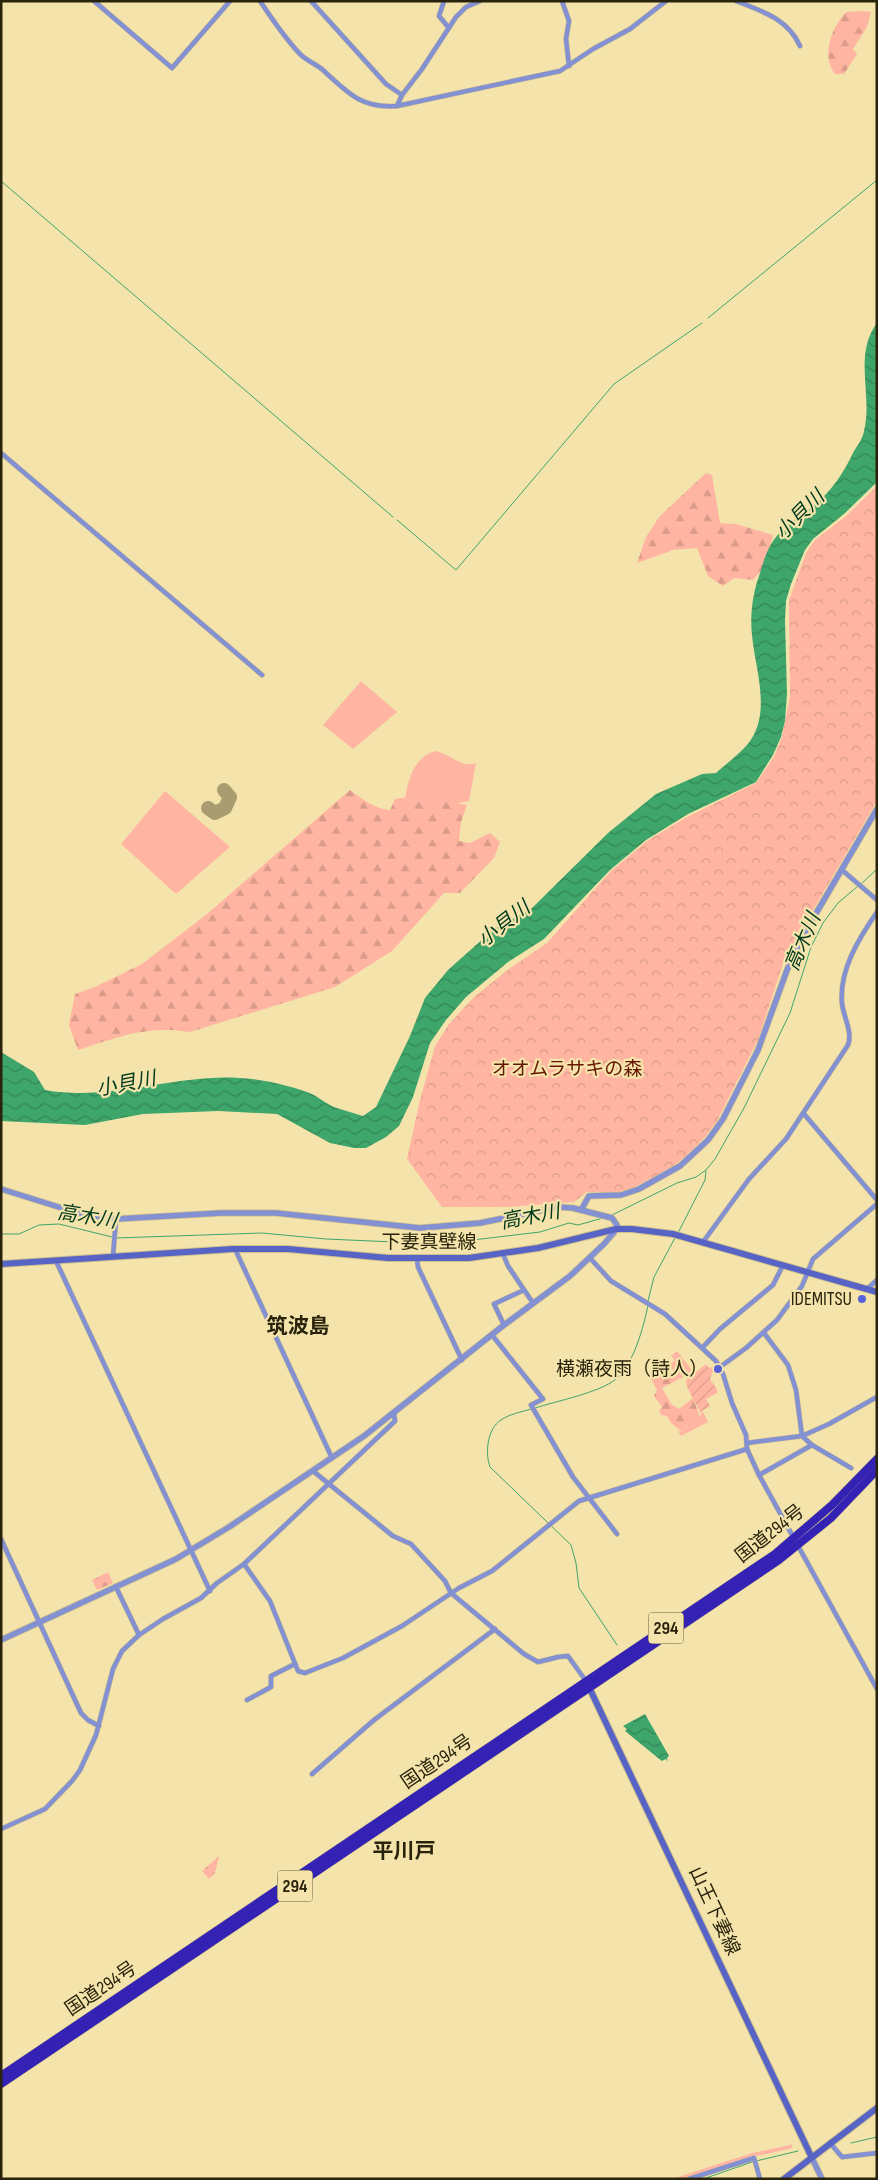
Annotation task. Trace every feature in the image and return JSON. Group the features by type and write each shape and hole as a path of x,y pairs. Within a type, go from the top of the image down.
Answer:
{"highway":[{"name":"国道294号","path":"1,2084 749,1572 832,1505 877,1458"},
{"name":"国道294号","path":"1,2076 798,1546 845,1504 877,1470"}],"main road":[{"name":"下妻真壁線","path":"1,1264 113,1253 234,1249 288,1249 388,1258 469,1258 538,1248 616,1229 645,1229 703,1242 877,1292"},
{"name":"山王下妻線","path":"588,1684 811,2156"},
{"path":"784,2179 811,2156 877,2108"}],"street":[{"path":"94,1 172,68 230,1"},
{"path":"260,1 300,54 324,71 340,87 374,105 397,106 555,73 630,29 666,1"},
{"path":"311,1 386,84 402,95"},
{"path":"444,1 439,16 450,28"},
{"path":"397,106 402,95 456,17 464,9 480,1"},
{"path":"562,1 568,21 566,39 569,66"},
{"path":"736,1 777,19 789,29 800,46"},
{"path":"1,453 262,675"},
{"path":"581,1210 589,1196 626,1194 665,1176 685,1162 708,1140 727,1111 758,1050 786,970 804,934 877,809"},
{"path":"842,870 877,900"},
{"path":"703,1242 749,1179 786,1139 804,1114 850,1040 842,1004 842,990 857,943 877,912"},
{"path":"720,1367 764,1333 791,1303 802,1286 813,1259 877,1202 804,1114"},
{"path":"1,1189 81,1214 116,1219 230,1213 276,1213 420,1228 480,1223 550,1207 565,1207 612,1218 616,1222 616,1229 590,1258 394,1414 313,1471 192,1550 1,1640"},
{"path":"113,1253 116,1219"},
{"path":"234,1249 332,1458"},
{"path":"503,1254 508,1266 533,1304"},
{"path":"590,1258 611,1281 655,1307 703,1347 720,1367 747,1443 747,1449 759,1475 877,1689"},
{"path":"417,1259 418,1267 462,1360"},
{"path":"56,1260 210,1591"},
{"path":"703,1347 720,1329 773,1285 783,1265"},
{"path":"867,1289 877,1280"},
{"path":"504,1325 494,1304 524,1290"},
{"path":"764,1333 788,1366 796,1390 802,1436 812,1445 851,1468"},
{"path":"492,1335 543,1398 530,1405 587,1498 617,1534"},
{"path":"747,1443 802,1436 829,1424 877,1397"},
{"path":"1,1829 45,1809 80,1770 99,1726 105,1695 113,1670 122,1651 139,1635 210,1591 217,1583 244,1564 395,1421 394,1414"},
{"path":"759,1475 812,1445"},
{"path":"244,1564 270,1601 294,1664 298,1671 305,1674 343,1658 402,1626 451,1593 492,1571 579,1501 747,1449"},
{"path":"313,1471 393,1536 411,1544 445,1582 451,1593 533,1661 538,1662 568,1656 588,1684"},
{"path":"1,1539 81,1713 88,1720 99,1726"},
{"path":"116,1587 139,1635"},
{"path":"312,1774 382,1714 495,1629"},
{"path":"247,1700 271,1687 271,1676 294,1664"},
{"path":"830,2142 842,2157 877,2153"},
{"path":"811,2156 822,2179"},
{"path":"689,2179 754,2158 760,2179"}],"green space":[{"path":"846,12 871,12 867,27 853,49 857,54 844,74 835,74 831,67 828,51 832,34"},
{"path":"706,473 712,475 720,523 736,524 773,535 765,567 753,580 734,578 723,586 708,576 697,548 673,550 637,563 646,537 659,517"},
{"name":"オオムラサキの森","path":"877,486 877,801 785,958 758,1040 717,1121 705,1137 671,1168 633,1188 620,1192 587,1192 574,1202 507,1207 442,1207 407,1159 420,1100 435,1046 449,1024 474,997 509,969 547,943 611,871 647,841 687,817 756,783 774,757 782,737 790,696 789,600 806,553 815,540 846,516"},
{"path":"361,681 397,712 353,749 323,725"},
{"path":"435,751 466,764 476,763 469,801 446,806 405,800 410,778 417,764 421,759"},
{"path":"350,790 374,806 390,810 395,799 413,796 467,805 461,822 459,841 470,843 490,833 500,842 494,858 460,893 444,893 392,951 335,987 190,1032 174,1030 146,1031 78,1050 69,1025 75,994 97,986 142,964 207,914"},
{"path":"165,791 230,847 176,894 121,844"},
{"path":"677,1351 692,1370 680,1379 680,1375 675,1373 668,1364 675,1361 671,1356"},
{"path":"665,1363 667,1364 663,1369 669,1376 675,1373 680,1374 681,1378 662,1388 671,1404 679,1409 693,1398 700,1417 691,1420 682,1432 670,1422 667,1416 661,1415 659,1410 662,1407 654,1396 657,1390 650,1377"},
{"path":"715,1363 717,1368 713,1371 710,1379 717,1389 717,1393 706,1399 710,1406 700,1412 689,1392 686,1380 706,1364 709,1368 715,1366"},
{"path":"702,1410 708,1422 681,1436 678,1431 682,1432 691,1420 700,1417"},
{"path":"108,1572 113,1583 97,1590 92,1580"},
{"path":"219,1856 215,1873 209,1879 202,1871"},
{"path":"792,2143 792,2148 753,2157 687,2178 672,2179 752,2153"}],"water":[{"name":"小貝川","path":"877,323 877,482 844,514 813,539 805,550 791,584 786,601 785,620 787,694 785,721 781,737 773,755 756,782 688,814 646,840 610,870 544,939 508,962 466,997 446,1020 430,1043 413,1097 399,1126 386,1137 366,1148 354,1148 330,1143 277,1114 218,1111 143,1114 85,1125 1,1121 1,1052 34,1072 45,1090 69,1093 94,1093 190,1080 239,1078 267,1081 297,1089 314,1095 334,1107 363,1116 376,1107 410,1036 425,998 448,970 494,929 531,909 608,833 656,794 702,774 716,773 747,745 755,733 761,706 759,677 751,628 752,608 757,582 766,555 774,540 832,487 861,439 866,417 866,348 870,335"},
{"path":"645,1714 669,1756 667,1758 668,1762 666,1759 662,1761 625,1731 627,1729 623,1726"}],"waterway":[{"path":"708,318 877,180"},
{"path":"1,181 393,517"},
{"path":"397,520 456,570 614,384 702,323"},
{"name":"高木川","path":"861,884 877,869"},
{"name":"高木川","path":"612,1215 677,1183 696,1177 706,1170 715,1159 744,1108 790,1013 811,947 823,923 838,903 858,886"},
{"path":"678,1233 705,1180 706,1171"},
{"name":"高木川","path":"116,1238 262,1233 326,1239 417,1243 456,1242 540,1232 569,1223 578,1225 603,1218"},
{"name":"高木川","path":"1,1234 19,1234 39,1225 59,1224 112,1237"},
{"path":"648,1301 654,1277 676,1236"},
{"path":"535,1408 588,1392 616,1379 628,1365 633,1355 641,1334 648,1305"},
{"path":"531,1409 508,1416 496,1424 488,1442 488,1461 490,1467 571,1545 576,1563 579,1588 617,1645"},
{"path":"851,2143 877,2137"},
{"path":"703,2179 752,2162 798,2151"}],"taxiway":[{"path":"208,808 215,813 225,808 230,797 224,790"}],"place":[{"name":"IDEMITSU","path":"862,1299"},
{"name":"横瀬夜雨（詩人）","path":"718,1369"}],"district":[{"name":"筑波島","path":"298,1326"},
{"name":"平川戸","path":"404,1851"}]}
